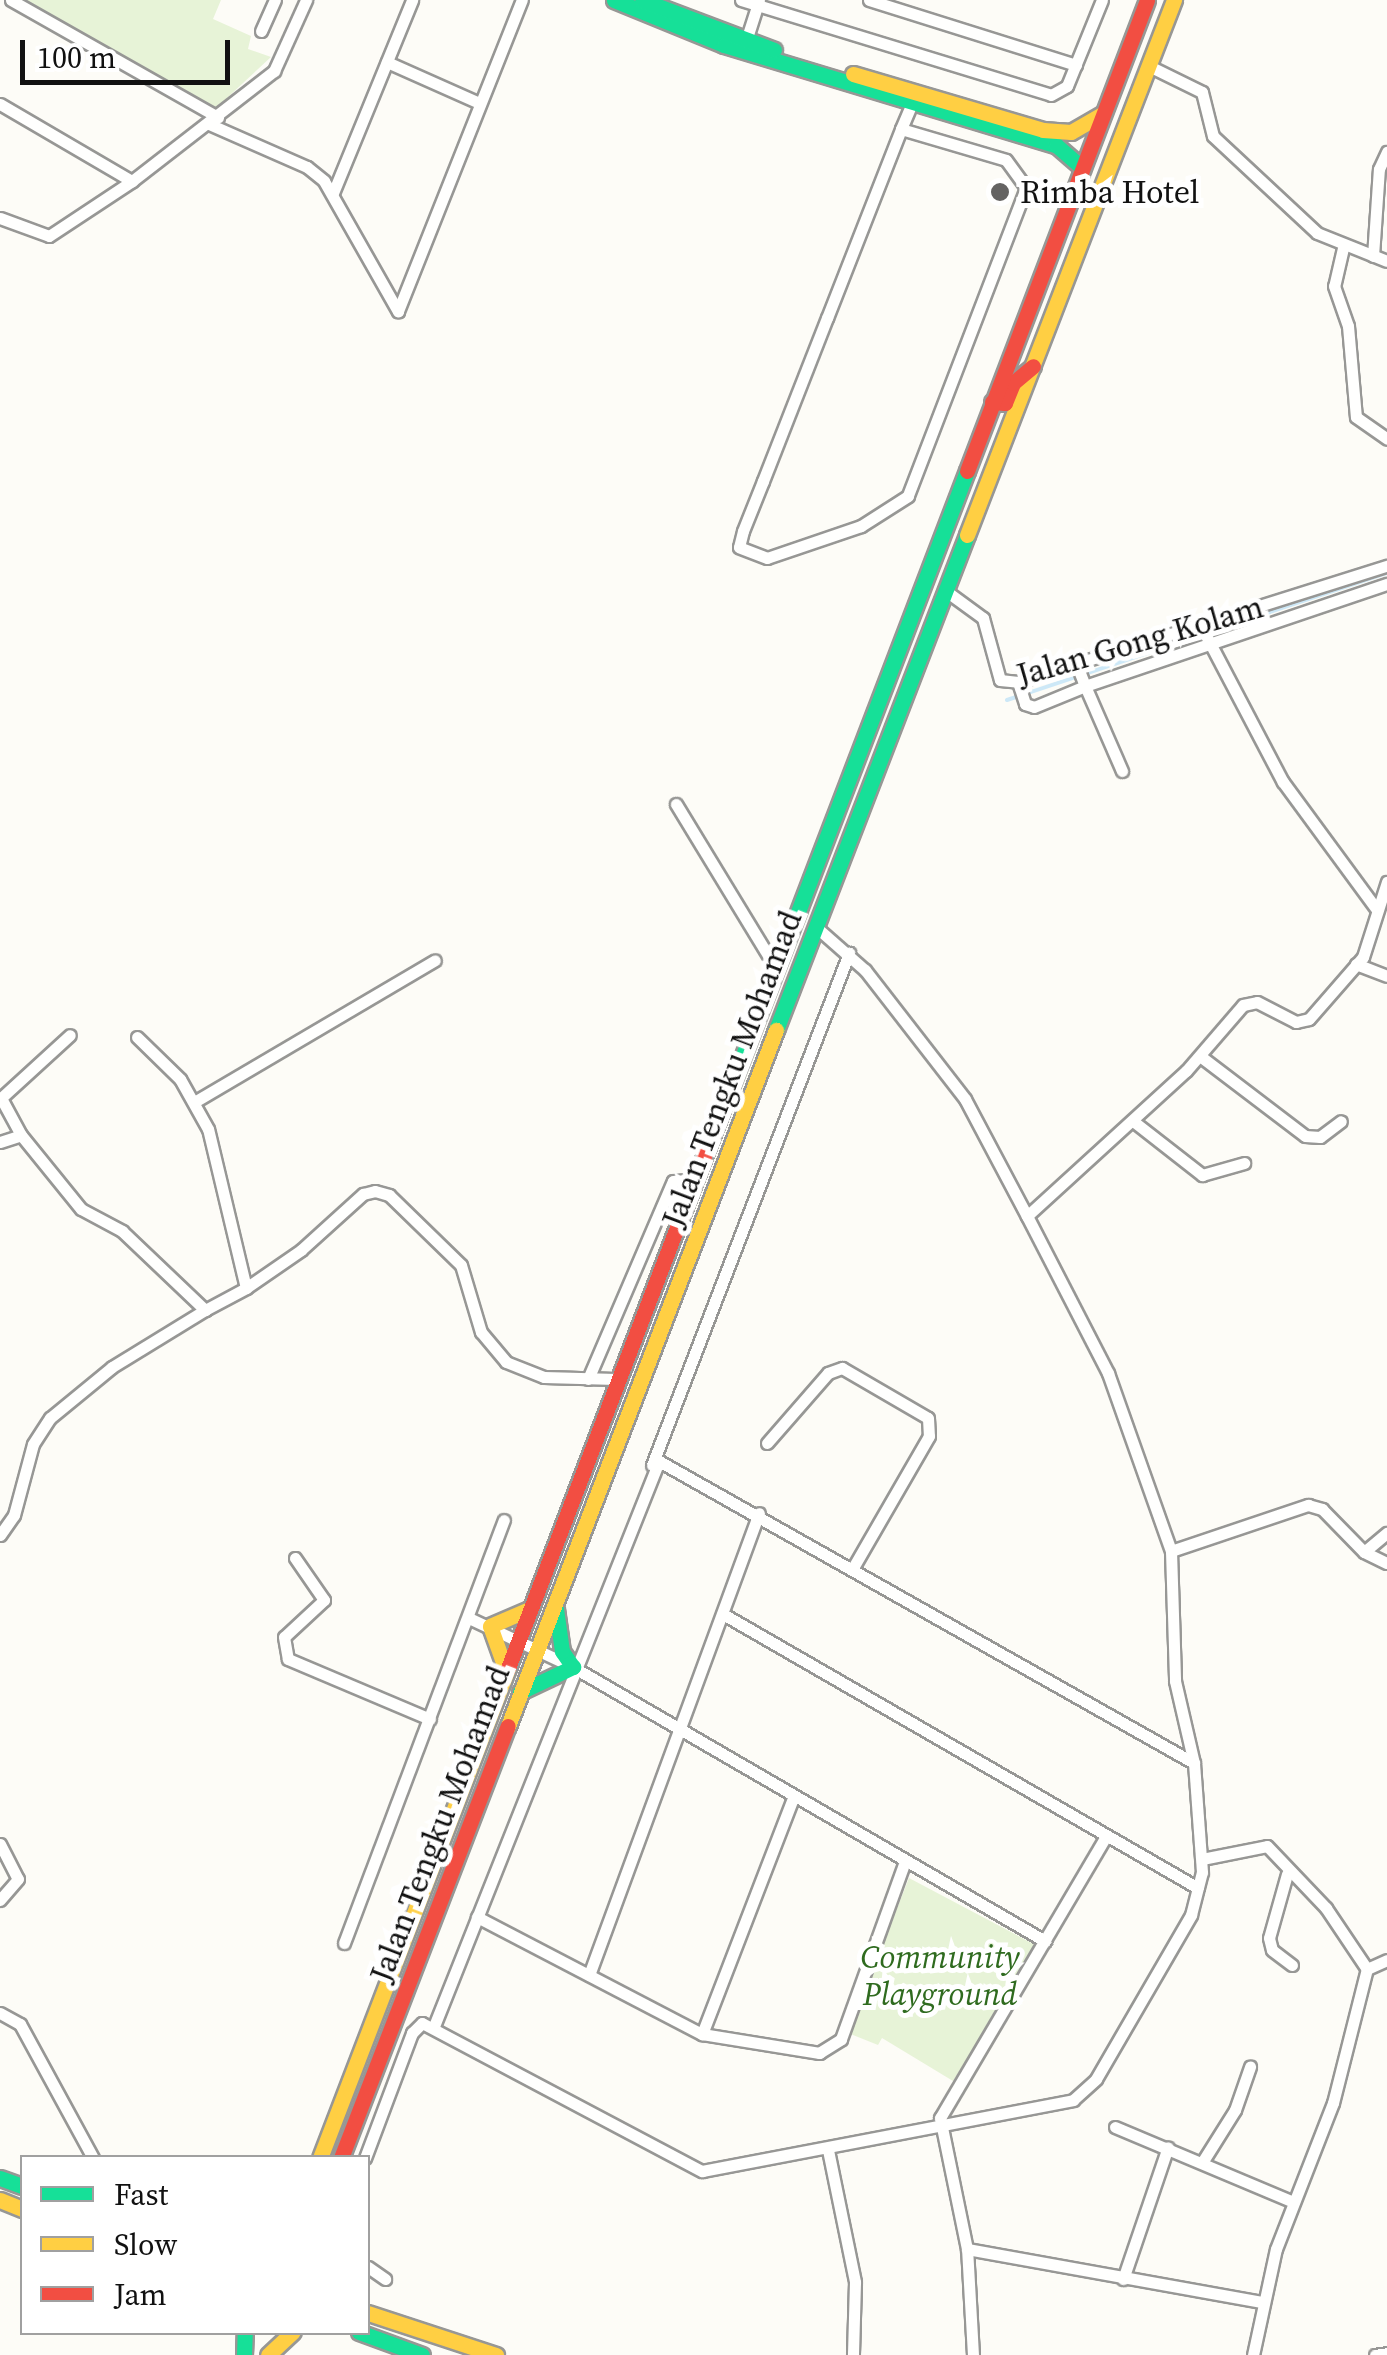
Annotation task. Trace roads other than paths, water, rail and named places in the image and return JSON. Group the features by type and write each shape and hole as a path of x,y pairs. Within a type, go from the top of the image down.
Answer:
{"main road":[{"path":"614,0 1056,146 1082,168"},
{"path":"642,0 745,46"},
{"name":"Jalan Tengku Mohamad","path":"321,2155 1146,0"},
{"name":"Jalan Tengku Mohamad","path":"342,2155 1174,0"},
{"path":"914,98 1043,130 1071,132 1103,114"},
{"path":"992,402 1005,403 1013,383 1033,366"},
{"path":"520,1692 572,1668 558,1634 556,1600"},
{"path":"504,1669 490,1626 527,1610"},
{"path":"370,2312 496,2355"},
{"path":"266,2355 289,2335"},
{"path":"355,2335 377,2339"},
{"path":"367,2335 422,2355"}],"street":[{"path":"11,0 213,121 307,167 332,193 398,311 477,102 522,0"},
{"path":"261,31 275,0"},
{"path":"0,218 49,236 132,181 274,71 306,0"},
{"path":"332,193 412,0"},
{"path":"741,0 1051,95 1067,86 1102,0"},
{"path":"869,0 1076,65"},
{"path":"745,46 758,3"},
{"path":"387,62 477,102"},
{"path":"1149,66 1202,92 1213,136 1318,233 1344,248 1387,261"},
{"path":"901,129 1006,160 1026,188 934,435 908,496 895,509 787,556 767,558 738,548 901,129 914,98"},
{"path":"0,104 132,181"},
{"path":"1373,256 1379,169 1387,152"},
{"path":"1344,248 1334,286 1348,326 1356,417 1387,440"},
{"name":"Jalan Gong Kolam","path":"946,591 982,618 1000,680 1019,684 1081,675 1280,609 1387,566"},
{"path":"1019,684 1023,701 1034,707 1081,675 1280,609 1387,584"},
{"path":"1204,634 1283,782 1376,910"},
{"path":"1081,675 1122,771"},
{"path":"676,804 774,967"},
{"path":"1027,1216 1133,1121 1251,1002 1296,1022 1308,1020 1356,964 1387,882"},
{"path":"366,2155 412,2033 422,2023 702,2171 1064,2104 1090,2087 1191,1915 1202,1859 1194,1764 1175,1681 1171,1551 1108,1374 965,1099 848,953 816,927"},
{"path":"434,2026 848,953"},
{"path":"196,1102 435,960"},
{"path":"1356,964 1387,976"},
{"path":"70,1035 0,1098 21,1134 81,1209 122,1231 206,1310"},
{"path":"137,1037 196,1102 246,1288"},
{"path":"1200,1056 1305,1136 1320,1138 1341,1121"},
{"path":"1133,1121 1202,1176 1244,1163"},
{"path":"0,1142 21,1134"},
{"path":"588,1379 673,1182 692,1180"},
{"path":"0,1536 14,1514 33,1444 50,1418 98,1376 246,1288 301,1250 363,1194 389,1195 461,1265 477,1323 494,1352 516,1368 544,1377 616,1379"},
{"path":"767,1443 828,1373 842,1368 928,1418 930,1436 854,1566"},
{"path":"652,1466 668,1461 1194,1764"},
{"path":"1171,1551 1308,1505 1322,1509 1364,1552 1387,1562"},
{"path":"589,1975 759,1513"},
{"path":"344,1942 504,1520"},
{"path":"1364,1552 1387,1533"},
{"path":"296,1558 324,1600 284,1637 288,1659 430,1720"},
{"path":"724,1614 1198,1888"},
{"path":"468,1618 538,1648 1045,1941"},
{"path":"702,2034 794,1796"},
{"path":"973,2355 968,2250 938,2129 947,2098 1106,1836"},
{"path":"0,1844 18,1878 0,1900"},
{"path":"1202,1859 1260,1844 1272,1850 1288,1874 1326,1908 1367,1969 1333,2103 1292,2200 1263,2302 1253,2355"},
{"path":"476,1917 702,2034 819,2052 837,2044 905,1861"},
{"path":"1288,1874 1268,1938 1272,1950 1292,1964"},
{"path":"1367,1969 1387,1960"},
{"path":"0,2013 20,2024 91,2155"},
{"path":"1203,2161 1234,2110 1250,2067"},
{"path":"1116,2127 1292,2200"},
{"path":"1122,2279 1168,2146"},
{"path":"828,2150 856,2282 853,2355"},
{"path":"968,2250 1263,2302"},
{"path":"370,2268 386,2279"},
{"path":"1375,2355 1387,2353"}],"waterway":[{"path":"1007,700 1387,573"}],"place":[{"name":"Rimba Hotel","path":"1000,192"}],"park label":[{"name":"Community Playground","path":"940,1976"}]}
